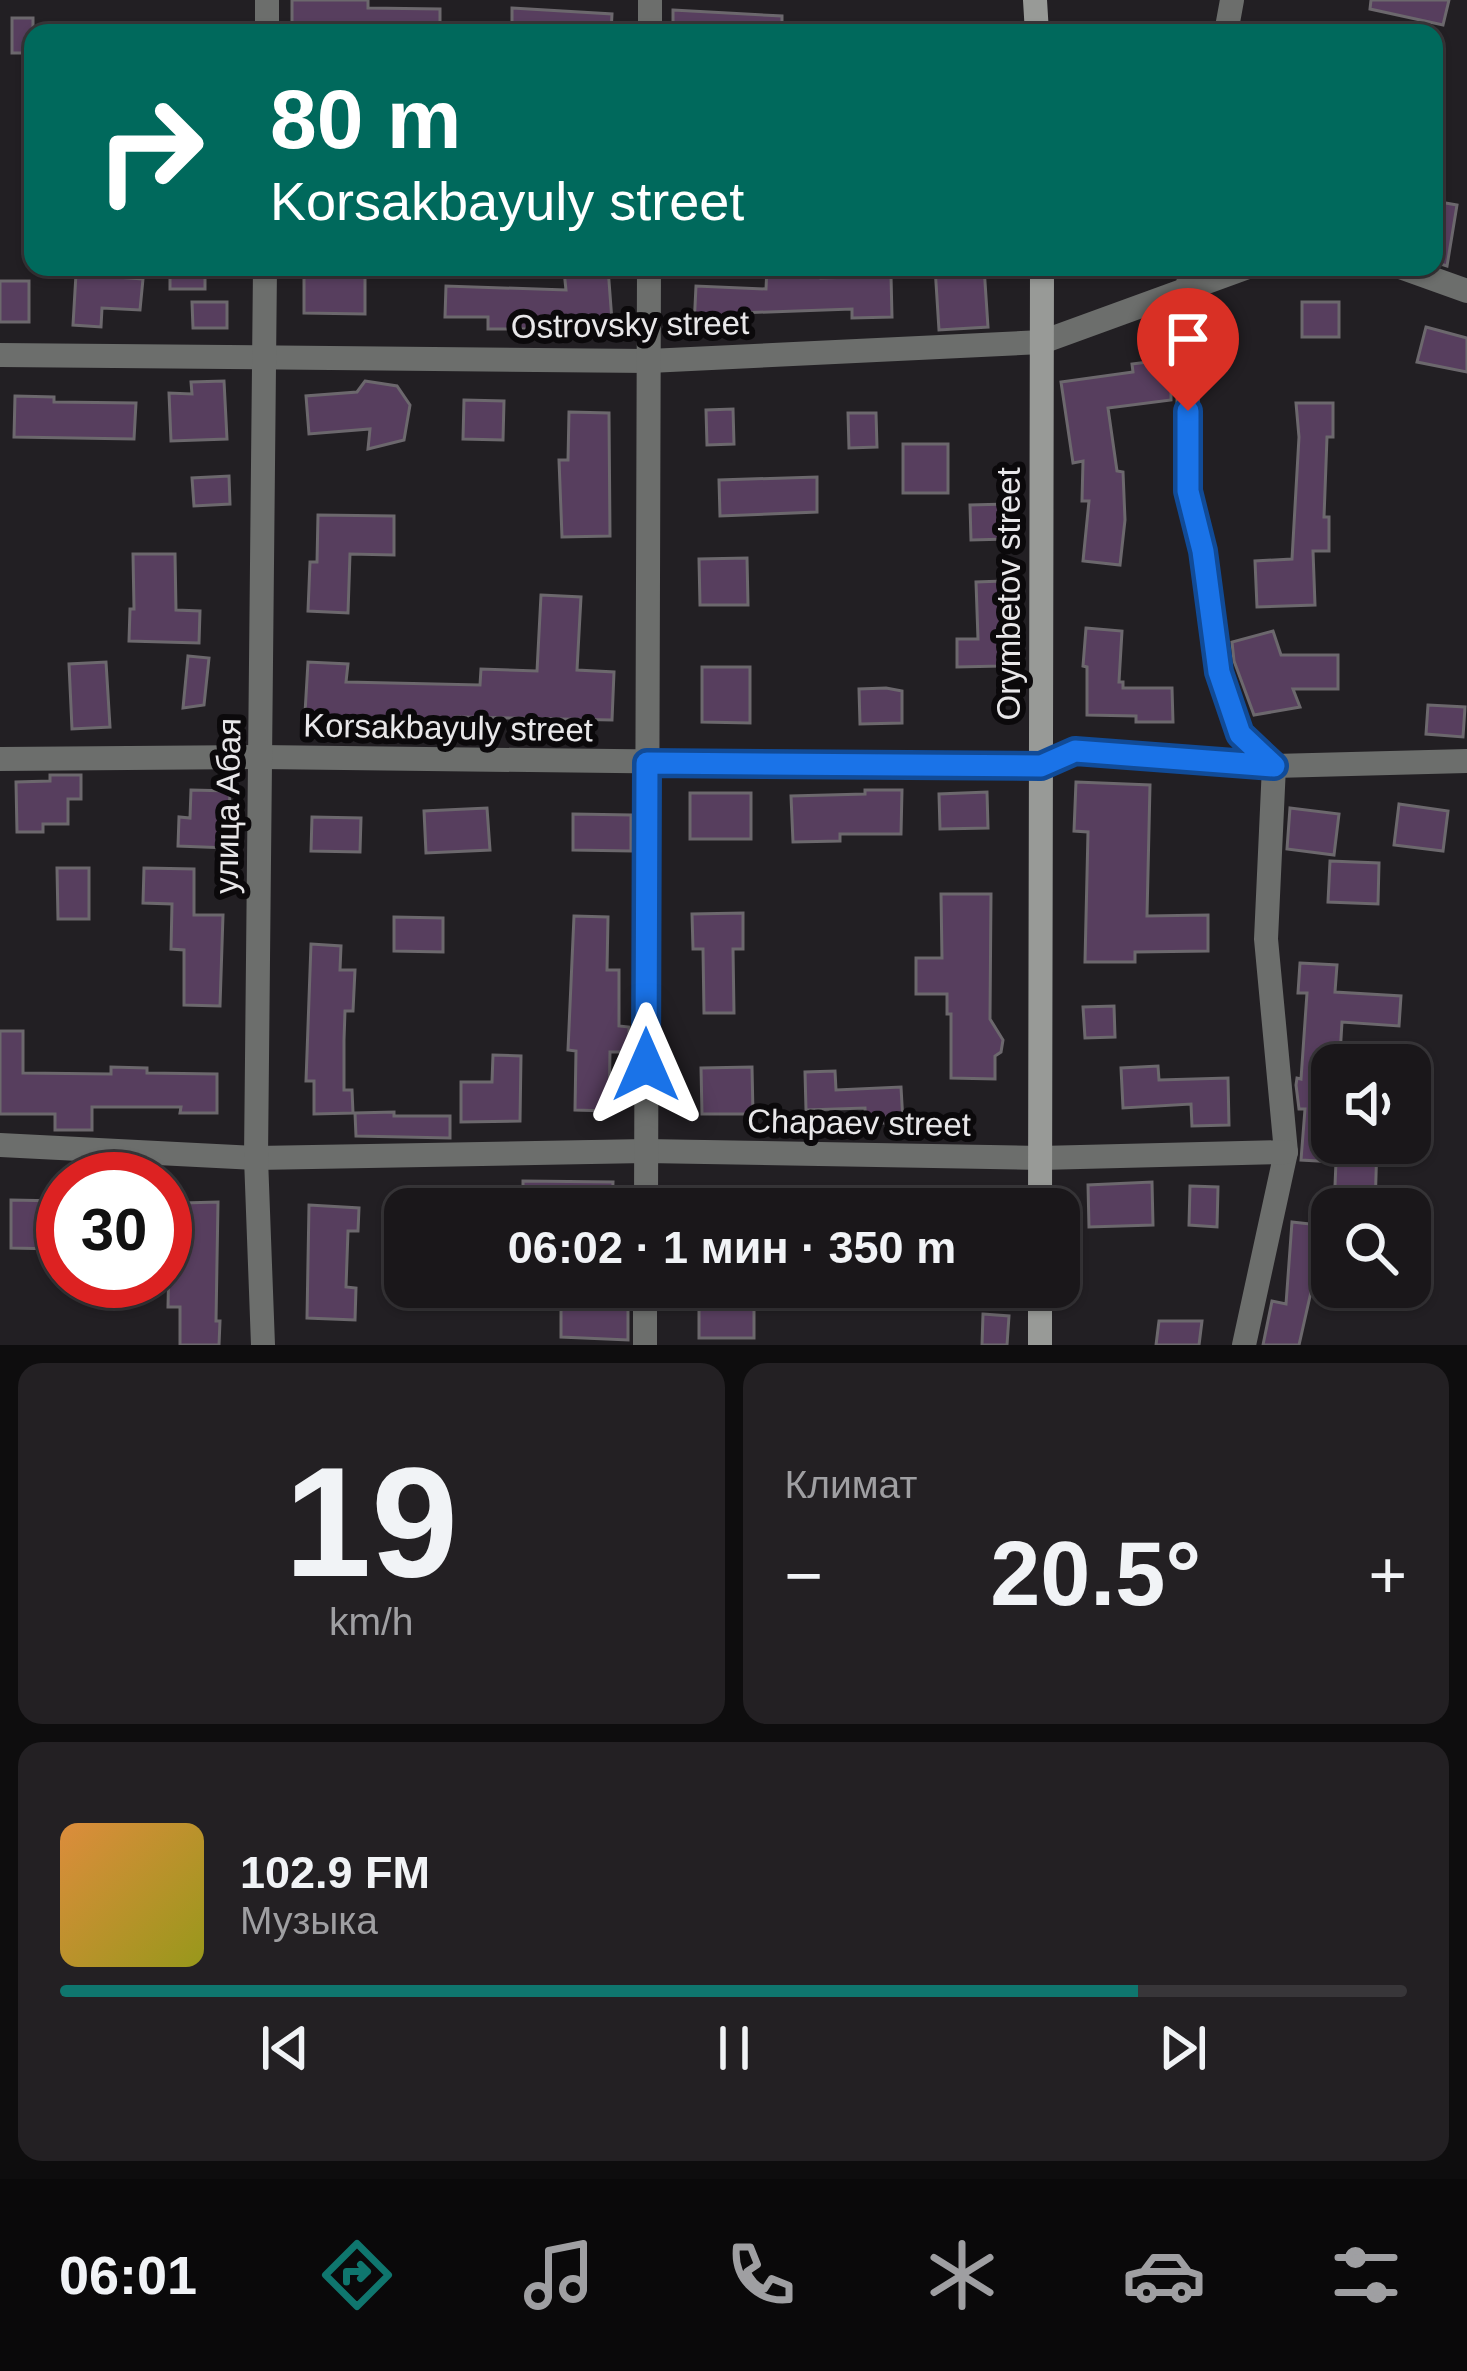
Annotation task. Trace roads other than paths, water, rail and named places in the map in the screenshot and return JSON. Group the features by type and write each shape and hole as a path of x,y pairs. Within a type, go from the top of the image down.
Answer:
{"main road":[{"name":"Orymbetov street","path":"1040,1188 1042,276"},
{"path":"1040,1308 1040,1345"}],"street":[{"name":"улица Абая","path":"263,1345 256,1157 265,276"},
{"path":"646,1188 649,276"},
{"path":"1425,276 1467,291"},
{"name":"Ostrovsky street","path":"0,356 649,361 1042,342 1189,279"},
{"path":"1189,279 1188,491 1203,551 1219,672 1240,734 1274,766 1266,939 1286,1152 1244,1345"},
{"name":"Korsakbayuly street","path":"0,759 260,757 1041,766 1075,751 1274,766 1467,761"},
{"name":"Chapaev street","path":"0,1145 256,1157 646,1151 1040,1158 1286,1152"},
{"path":"645,1308 645,1345"}]}
